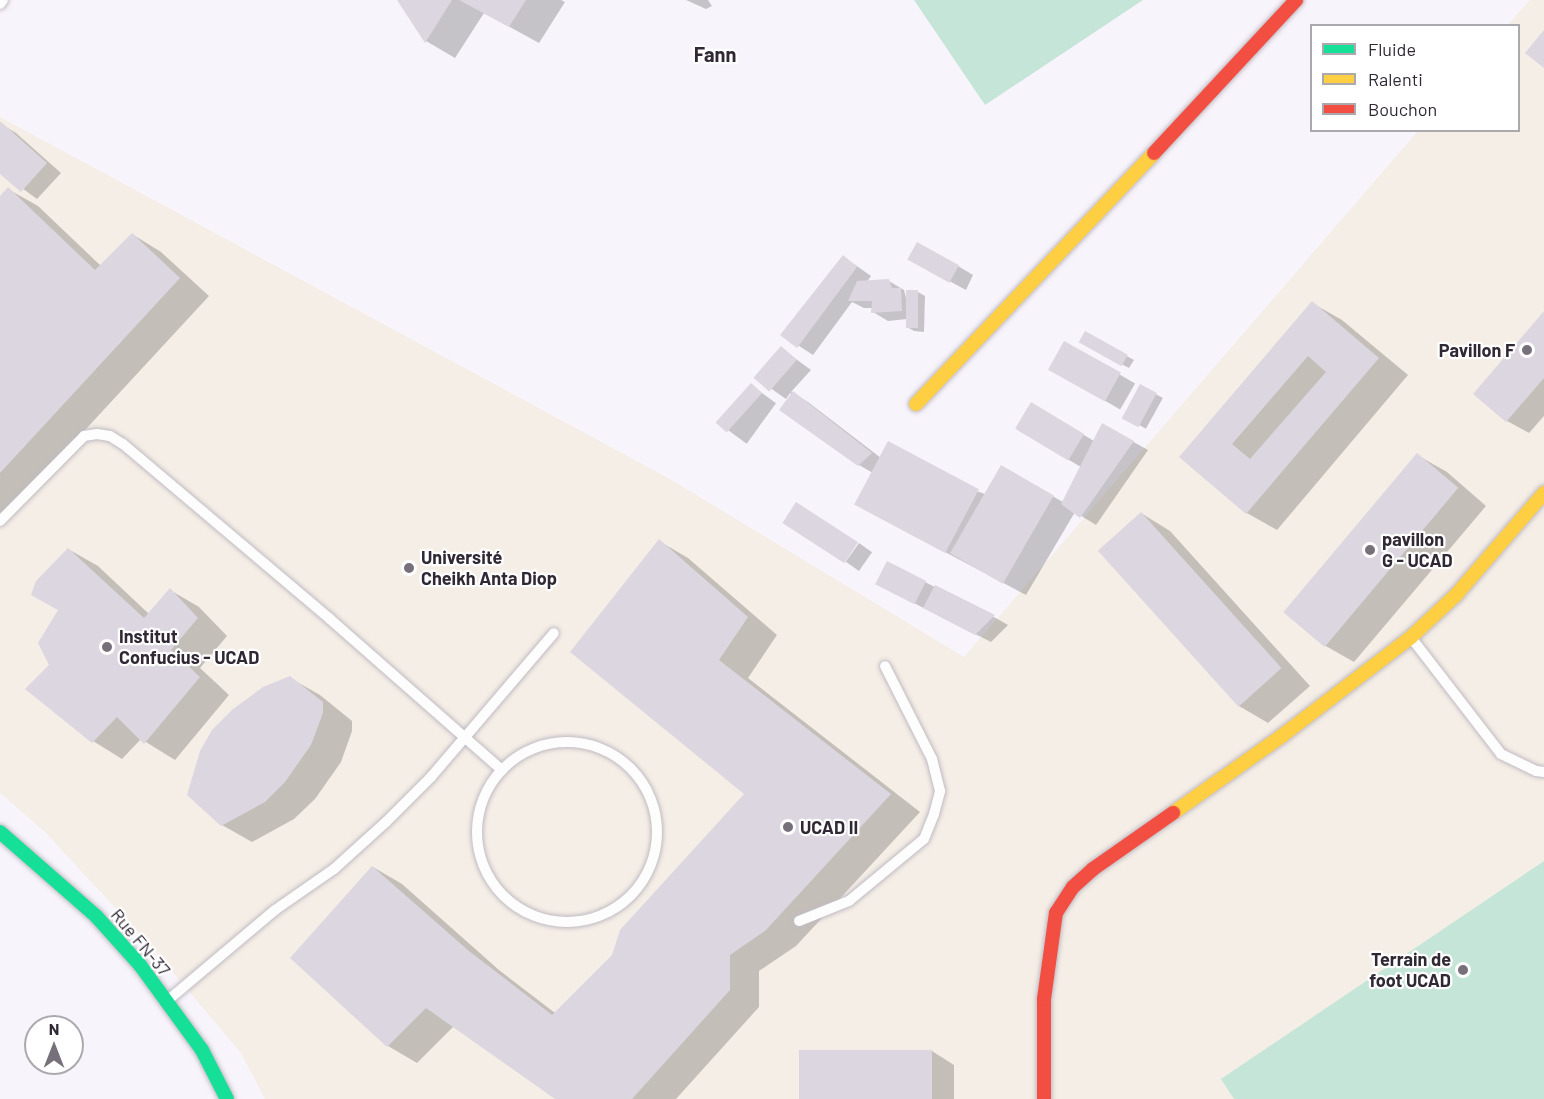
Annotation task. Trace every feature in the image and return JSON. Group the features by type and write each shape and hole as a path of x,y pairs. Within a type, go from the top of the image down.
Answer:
{"street":[{"path":"916,404 1292,8 1296,0"},
{"path":"1044,1099 1044,999 1049,952 1056,914 1073,886 1093,868 1283,735 1411,638 1456,595 1544,492"},
{"name":"Rue FN-37","path":"0,832 96,916 140,965 202,1050 227,1099"}],"lane":[{"path":"0,4 3,0"},
{"path":"0,520 84,436 97,434 110,436 123,444 330,619 502,770"},
{"path":"167,1001 275,910 334,869 431,777 554,633"},
{"path":"1411,638 1501,754 1536,771 1544,772"},
{"path":"800,921 849,901 924,838 934,814 940,791 932,759 885,666"},
{"path":"555,743 595,746 614,754 630,767 643,782 652,800 658,839 650,868 633,894 600,916 570,921 540,918 522,910 505,897 492,882 483,864 478,844 477,824 481,804 490,786 502,770 517,757 535,748 555,743"}],"shaded area":[{"name":"Université Cheikh Anta Diop","path":"1530,0 1544,0 1544,1099 265,1099 241,1053 155,951 46,833 0,793 0,117 670,479 964,657 1417,132 1520,132 1520,24 1509,24"}],"green space":[{"path":"914,0 1143,0 985,105"},
{"name":"Terrain de foot UCAD","path":"1544,861 1544,1099 1234,1099 1221,1079"}],"building":[{"path":"397,0 452,0 425,43"},
{"path":"459,0 526,0 509,27"},
{"path":"1544,30 1544,68 1525,53"},
{"path":"0,121 47,163 21,192 0,174"},
{"path":"8,187 95,270 132,233 180,278 0,473 0,196"},
{"path":"917,242 959,265 949,283 907,259"},
{"path":"843,255 857,267 797,348 780,335"},
{"path":"889,279 892,288 901,288 902,311 871,313 872,301 848,301 857,281"},
{"path":"906,290 918,290 918,328 906,328"},
{"path":"1312,301 1379,358 1246,514 1179,457","holes":["1308,356 1326,372 1250,459 1232,444"]},
{"name":"Pavillon F","path":"1544,311 1544,378 1506,422 1473,394"},
{"path":"1085,331 1128,355 1122,366 1079,342"},
{"path":"1064,341 1121,373 1105,401 1048,370"},
{"path":"781,346 797,360 769,391 753,378"},
{"path":"751,383 762,393 727,432 716,422"},
{"path":"1140,384 1157,393 1138,427 1122,418"},
{"path":"793,391 872,453 858,466 779,410"},
{"path":"1031,402 1084,434 1068,461 1015,429"},
{"path":"1102,423 1134,441 1080,518 1061,504"},
{"path":"888,441 979,489 945,553 854,505"},
{"name":"pavillon G - UCAD","path":"1417,453 1458,488 1325,647 1283,612"},
{"path":"1001,465 1054,496 1003,584 950,553"},
{"path":"796,502 858,542 844,563 782,523"},
{"path":"1141,512 1282,668 1238,707 1098,551"},
{"name":"UCAD II","path":"659,539 748,617 719,660 891,794 766,930 730,955 730,990 632,1099 555,1099 426,1008 387,1047 290,958 372,866 469,951 552,1015 612,955 620,930 744,794 570,652"},
{"name":"Institut Confucius - UCAD","path":"68,548 144,618 170,588 198,618 171,650 200,677 144,744 117,717 92,743 25,689 49,665 38,643 58,610 31,595 36,581"},
{"path":"887,561 926,581 914,604 875,584"},
{"path":"935,585 995,615 975,635 923,608"},
{"path":"290,676 323,702 323,713 311,745 285,782 265,802 221,826 187,795 200,751 212,730 233,709 263,687"},
{"path":"799,1050 932,1050 932,1099 799,1099"}],"traffic: fast":[{"path":"0,832 96,916 140,965 202,1050 227,1099"}],"traffic: slow":[{"path":"916,404 1154,153"},
{"path":"1173,813 1283,735 1411,637 1456,595 1544,493"}],"traffic: jam":[{"path":"1154,153 1296,0"},
{"path":"1044,1099 1044,999 1056,913 1073,887 1093,869 1173,813"}],"place":[{"name":"Pavillon F","path":"1527,350"},
{"name":"pavillon G - UCAD","path":"1370,550"},
{"name":"Université Cheikh Anta Diop","path":"409,568"},
{"name":"Institut Confucius - UCAD","path":"107,647"},
{"name":"UCAD II","path":"788,827"},
{"name":"Terrain de foot UCAD","path":"1463,970"}],"district":[{"name":"Fann","path":"715,54"}]}
